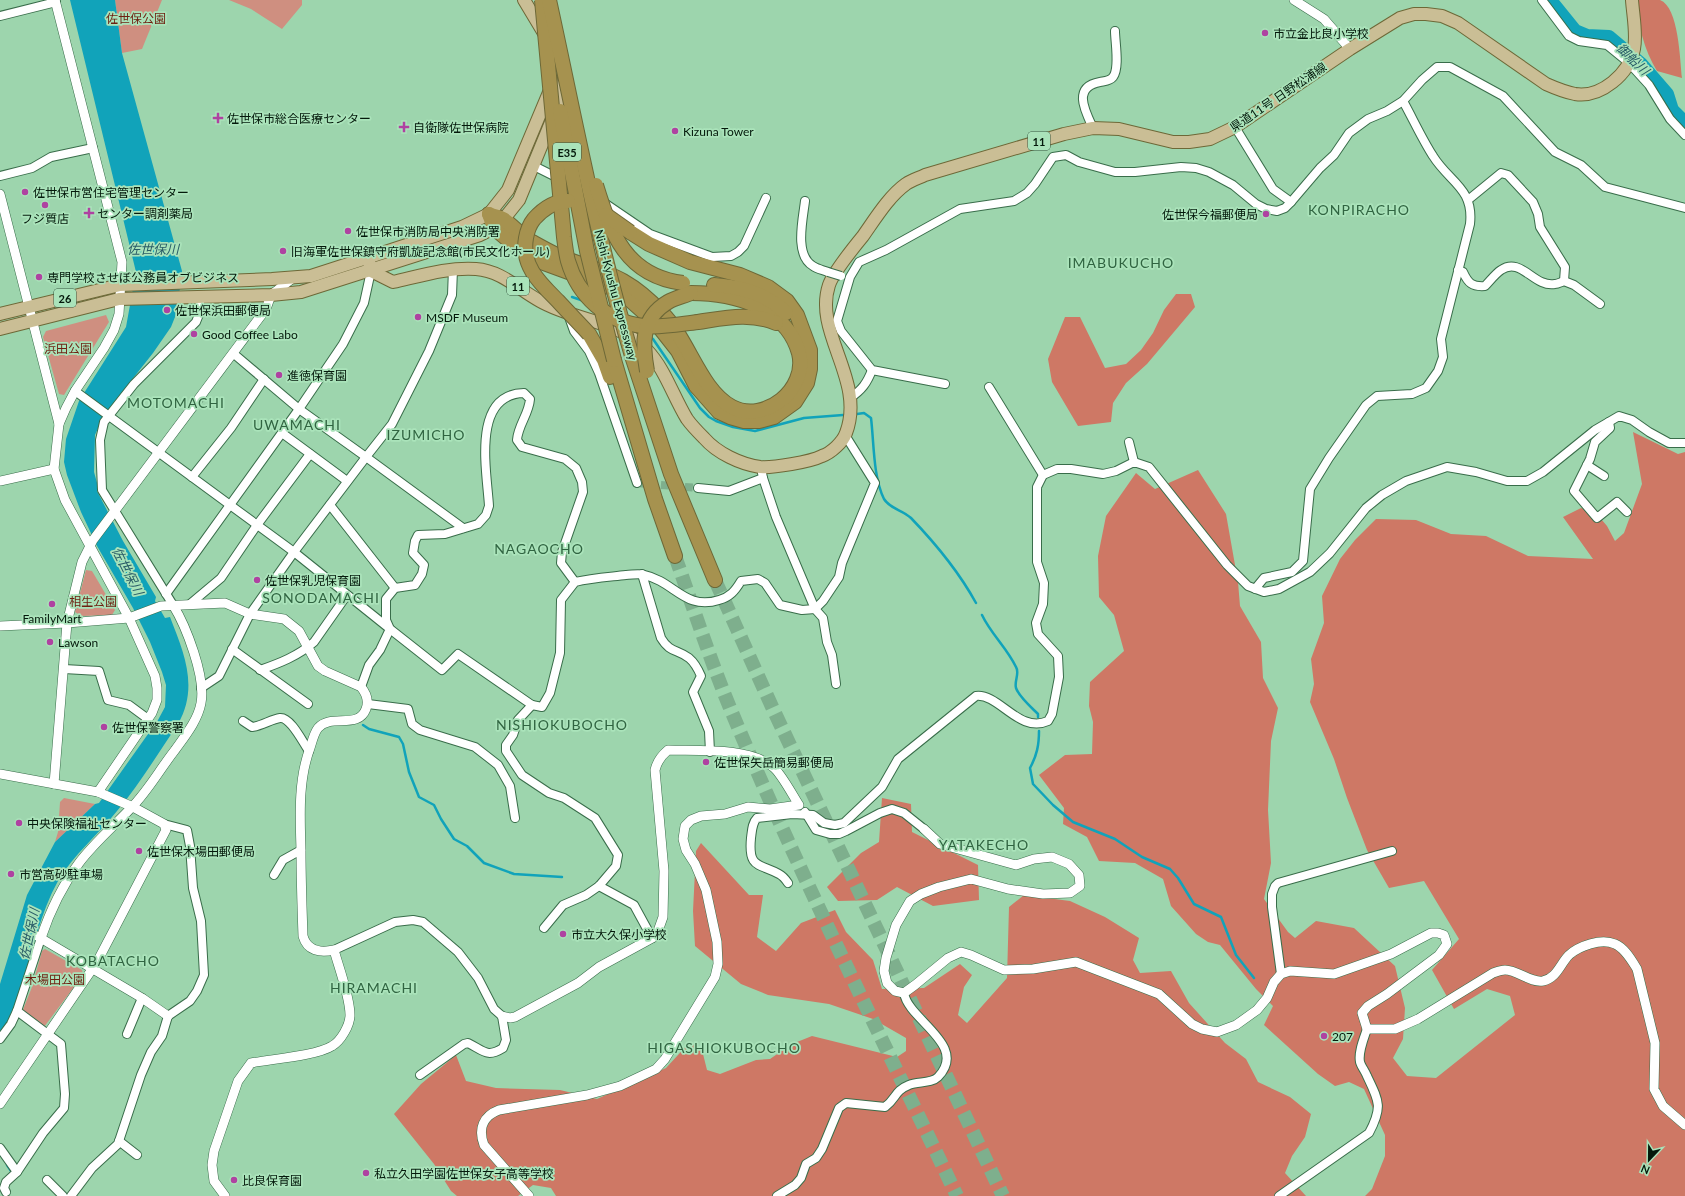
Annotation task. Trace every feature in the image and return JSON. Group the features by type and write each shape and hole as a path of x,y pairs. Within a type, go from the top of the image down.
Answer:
{"highway":[{"path":"542,0 564,237 568,261 574,277 583,292 593,303 605,312 626,322 643,326 665,326 737,316 753,316 769,320 783,326"},
{"name":"Nishi-Kyushu Expressway","path":"542,0 571,171 599,303 614,360 655,499 675,556"},
{"name":"Nishi-Kyushu Expressway","path":"549,0 595,218 615,300 671,474 715,580"},
{"path":"489,214 499,224 531,242 559,256 623,281 640,293 663,314 680,335 706,383 723,402 734,408 746,411 769,408 787,395 795,384 799,371 800,358 796,342 770,312 731,296 687,288 650,274 632,262 620,245 610,225 593,177 558,42"},
{"path":"499,224 507,239 541,262 620,291 656,323 678,351 696,386 719,412 730,417 744,421 759,421 774,417 786,410 795,402 807,383 810,369 810,350 804,330 797,315 787,301 768,287 740,275 690,262 649,244 612,218 591,206 576,201 564,201 552,204 540,212 532,222 526,235 524,247 526,259 533,274 590,334 604,360 655,499"},
{"path":"704,554 692,509 662,429 647,371 644,339 648,325 655,312 687,288 735,287 748,290 765,297 780,307 804,330"}],"main road":[{"path":"524,0 548,42 552,52 553,73 549,94 508,190 489,214 462,227 368,257 371,271 480,235 499,224 519,200 561,98 564,73 564,46 562,35 542,0"},
{"name":"県道11号 日野松浦線","path":"371,271 393,282 453,269 477,269 491,272 508,279 540,301 568,314 617,328 636,340 648,351 660,368 688,420 706,441 722,453 762,472 823,456 836,447 845,435 850,418 850,398 846,374 831,334 826,304 829,284 886,204 906,184 925,175 1064,134 1093,128 1119,129 1173,142 1189,142 1210,139 1235,127 1350,49 1400,18 1414,14 1442,16 1458,23 1546,84 1566,92 1576,94 1593,92 1609,86 1624,71 1634,51 1635,43 1632,0"},
{"name":"26","path":"0,314 28,306 125,285 238,281 311,276 368,257"},
{"name":"26","path":"0,329 31,320 125,299 271,295 301,292 371,271"},
{"path":"238,281 249,286 315,288"},
{"path":"187,283 200,287 261,290 271,295"}],"street":[{"path":"1294,0 1324,19 1350,49"},
{"path":"1542,0 1569,36 1579,41 1608,45 1629,62 1649,85 1670,119 1685,135"},
{"path":"0,16 55,1 122,262 125,299 114,330 59,424"},
{"path":"1093,128 1084,109 1084,91 1086,86 1109,80 1113,77 1117,67 1115,31"},
{"path":"945,384 872,370 841,330 838,321 846,276 859,262 886,250 960,209 1014,201 1027,193 1035,184 1053,157 1061,155 1066,155 1079,162 1116,172 1135,172 1181,167 1196,168 1209,172 1233,185 1256,204 1266,209 1277,211 1285,208 1291,202 1320,168 1334,155 1349,133 1368,119 1388,111 1403,101 1422,80 1437,67 1450,67 1503,96 1555,152 1581,165 1605,187 1685,208"},
{"path":"1255,589 1264,578 1292,572 1303,562 1310,488 1345,433 1366,405 1377,396 1412,394 1426,388 1438,370 1443,357 1441,339 1470,224 1471,209 1468,200 1459,186 1433,157 1403,101"},
{"path":"1235,127 1273,189 1291,202"},
{"path":"0,176 32,168 51,157 92,148"},
{"path":"534,166 608,204 650,234 712,257 731,256 744,246 766,198"},
{"path":"1468,200 1501,173 1508,175 1533,202 1538,214 1540,227 1565,267 1564,281"},
{"path":"0,194 31,320 59,424 54,469 65,500 132,617 155,676 157,700 152,713 101,793"},
{"path":"805,201 801,245 804,256 812,266 828,272 846,276"},
{"path":"1458,270 1463,272 1468,282 1476,287 1485,286 1501,270 1511,266 1519,267 1532,278 1544,283 1554,285 1564,281 1574,285 1600,304"},
{"path":"201,688 219,676 250,614 294,552 392,424 429,351 452,295 453,269"},
{"path":"166,594 282,433 343,344 364,303 371,271"},
{"path":"54,784 67,623 82,562 91,543 234,354 266,309 271,295 281,286 294,278"},
{"path":"0,1039 11,1024 17,1011 39,937 61,889 79,862 130,805 185,735 201,702 201,688 198,668 191,644 180,617 114,512 102,490 100,440 107,415 134,384 196,322 200,312 200,297"},
{"path":"568,314 574,331 589,351 599,373 637,484"},
{"path":"234,354 299,408 463,528"},
{"path":"850,398 859,392 867,383 872,370"},
{"path":"192,476 231,428 264,379"},
{"path":"989,387 1043,475"},
{"path":"78,393 294,552 442,670 458,654 532,705 542,707 550,693 560,653 561,600 567,590 575,582 591,578 642,574 657,578 687,599 695,602 709,603 724,599 735,592 741,581 758,579 765,583 780,604 802,610 815,609 823,601 839,577 842,563 875,483 845,435"},
{"path":"361,686 369,665 380,650 390,629 386,620 386,599 395,588 415,585 422,574 424,566 413,553 414,540 418,535 445,534 478,524 486,515 488,506 485,440 490,416 503,398 513,393 524,393 530,399 518,431 517,440 522,447 565,459 576,468 582,482 583,492 562,552 562,562 575,582"},
{"path":"788,883 780,875 758,866 753,861 751,843 752,827 757,818 813,814 824,823 835,825 844,823 882,787 898,759 976,696 983,695 1018,717 1036,724 1048,721 1052,714 1059,677 1058,656 1038,634 1036,623 1043,604 1044,583 1038,562 1036,500 1037,487 1043,475 1057,469 1071,469 1103,474 1116,471 1134,462 1149,467 1227,565 1248,586 1264,592 1279,589 1310,572 1330,553 1366,508 1382,495 1406,481 1429,472 1447,467 1476,472 1507,481 1527,481 1543,472 1596,430 1619,416 1632,420 1649,432 1669,443 1685,443"},
{"path":"1609,422 1610,428 1595,442 1587,465 1574,491 1597,518 1616,502 1627,512"},
{"path":"282,433 347,482"},
{"path":"1129,442 1134,462"},
{"path":"190,604 221,578 257,525 310,454"},
{"path":"1587,465 1604,476"},
{"path":"0,481 54,469"},
{"path":"698,488 729,491 762,472 776,517 815,609 824,618 827,642 832,655 836,684"},
{"path":"330,505 395,588"},
{"path":"642,574 661,638 666,646 688,658 696,665 701,676 693,692 709,731 710,752"},
{"path":"260,670 284,662 314,642 347,595"},
{"path":"0,626 67,623 132,617 161,606 225,603 250,614 284,619 299,631 318,666 325,671 361,686 365,692 368,704 365,712 360,718 351,721 332,721 325,723 318,728 309,751 300,794 303,936 305,942 309,947 326,952 334,950 395,922 413,920 423,922 458,952 478,978 494,1009 502,1016 510,1018 515,1017 578,983 598,967 652,938 658,931 663,917 664,871 655,770 657,762 668,750 745,754 764,761 775,768 816,830 830,834 846,832 880,813 892,809 904,813 940,844 1016,866 1034,860 1052,857 1069,864 1079,875 1080,886 1070,892 1043,894 1008,889 971,879 939,886 921,894 910,901 896,925 886,958 884,971 887,983 895,991 904,993 948,958 961,952 1004,970 1033,968 1076,962 1159,994 1192,1024 1202,1029 1217,1032 1236,1025 1257,1010 1267,998 1274,982 1281,974 1290,971 1334,974 1391,954 1431,933 1444,935 1447,944 1439,955 1387,994 1368,1006 1362,1013 1367,1029 1362,1044 1360,1061 1379,1105 1377,1118 1369,1133 1279,1196"},
{"path":"232,649 308,704"},
{"path":"64,668 99,672 108,700 129,705 148,719"},
{"path":"368,704 408,709 412,724 420,730 475,747 498,765 510,786 515,818"},
{"path":"532,705 518,720 513,734 506,745 506,751 522,775 549,793 564,798 595,818 604,830 618,855 616,866 599,886 586,895 562,905 544,928"},
{"path":"243,721 252,727 261,726 280,718 285,719 293,727 309,751"},
{"path":"0,774 101,793 130,805 164,824 187,830 190,846 193,888 202,921 204,975 197,991 190,1001 168,1016 162,1036 151,1052 141,1075 118,1144 92,1168 71,1196"},
{"path":"529,1196 484,1145 481,1128 486,1117 492,1112 499,1110 587,1095 620,1086 656,1069 665,1059 715,977 718,964 717,942 706,890 695,864 684,845 683,833 686,826 691,820 701,816 725,814 748,807 770,809 799,805"},
{"path":"0,1104 93,969 164,837 166,830 164,824"},
{"path":"274,875 284,860 301,850"},
{"path":"1281,974 1272,906 1272,894 1275,886 1278,883 1355,860 1392,851"},
{"path":"599,886 634,905 652,938"},
{"path":"39,937 142,998 168,1016"},
{"path":"1367,1029 1395,1029 1418,1019 1493,973 1504,970 1542,981 1552,978 1569,955 1587,945 1604,942 1616,944 1632,960 1637,969 1655,1043 1654,1088 1663,1106 1685,1125"},
{"path":"225,1196 214,1180 212,1165 214,1151 238,1081 245,1069 251,1063 320,1050 332,1046 343,1036 350,1017 349,1004 334,950"},
{"path":"777,1196 795,1185 801,1178 806,1164 816,1158 839,1108 846,1103 885,1107 892,1102 898,1089 910,1084 936,1078 945,1068 947,1058 942,1044 905,1001 904,993"},
{"path":"127,1034 142,998"},
{"path":"6,1192 4,1188 6,1182 17,1172 42,1133 64,1108 65,1094 61,1044 17,1011"},
{"path":"420,1075 464,1044 468,1043 489,1054 494,1054 503,1048 506,1040 502,1016"},
{"path":"119,1141 137,1155"},
{"path":"0,1148 17,1172"},
{"path":"47,1180 63,1196"}],"green space":[{"name":"佐世保公園","path":"115,0 162,0 142,49 122,53"},
{"path":"229,0 302,0 302,5 282,29 251,9"},
{"name":"浜田公園","path":"106,315 109,322 64,395 59,394 43,337 46,331"},
{"name":"相生公園","path":"86,570 92,571 115,610 112,615 81,616 75,612"},
{"path":"64,798 95,804 55,842 58,832 60,802"},
{"name":"木場田公園","path":"45,949 82,970 83,975 44,1027 22,1012 32,987 42,951"}],"shaded area":[{"path":"1639,0 1660,0 1666,5 1671,13 1675,23 1682,78 1657,71 1652,63 1640,28"},
{"path":"1176,294 1191,294 1195,307 1147,364 1126,383 1113,403 1111,422 1078,426 1052,382 1048,359 1065,317 1080,317 1105,368 1126,364 1141,350 1153,333 1164,310"},
{"path":"1633,432 1678,454 1685,452 1685,1196 1365,1196 1372,1189 1385,1156 1385,1135 1364,1089 1349,1082 1335,1086 1318,1074 1264,1025 1273,1006 1256,989 1220,945 1208,942 1196,934 1171,906 1163,879 1135,863 1099,861 1087,837 1063,824 1064,808 1039,775 1065,755 1092,754 1093,722 1089,706 1090,682 1124,651 1114,615 1099,597 1098,556 1106,516 1136,473 1155,489 1198,470 1226,514 1238,582 1240,606 1261,642 1263,678 1278,708 1271,741 1268,810 1271,863 1264,899 1288,932 1295,938 1316,921 1354,928 1395,966 1405,1008 1403,1039 1393,1058 1407,1076 1436,1078 1515,1015 1510,996 1487,989 1454,1009 1432,970 1459,939 1424,881 1389,888 1367,850 1334,759 1310,702 1314,684 1311,659 1324,623 1322,596 1340,559 1355,540 1376,519 1416,520 1451,534 1486,536 1528,556 1593,559 1563,517 1581,508 1596,513 1607,526 1615,541 1624,533 1642,484"},
{"path":"882,798 911,804 912,832 978,865 979,900 933,906 897,887 877,900 838,901 827,887 861,853 879,842"},
{"path":"701,843 749,895 763,895 757,937 776,951 801,923 835,910 846,932 873,960 882,989 924,988 960,964 972,975 964,987 958,1015 967,1023 1007,978 1009,907 1024,895 1070,901 1105,917 1139,938 1133,960 1140,973 1171,971 1189,1003 1225,1043 1246,1059 1258,1082 1290,1097 1311,1114 1305,1137 1292,1156 1285,1173 1306,1196 556,1196 551,1188 533,1185 518,1196 457,1196 451,1191 434,1164 394,1114 421,1084 456,1055 466,1081 496,1088 560,1090 597,1099 666,1068 690,1042 702,1050 707,1070 720,1074 756,1060 770,1059 792,1044 812,1036 897,1057 906,1051 906,1038 873,1019 829,1004 768,995 741,984 695,946 693,911 696,851"}],"water":[{"name":"佐世保川","path":"70,0 115,0 122,53 182,271 177,312 171,327 153,353 102,419 95,435 94,472 99,490 97,491 123,541 156,597 155,601 165,618 170,617 180,644 187,670 188,697 178,724 141,779 110,820 71,862 58,881 46,906 15,1005 0,1033 0,984 27,895 55,842 95,804 99,803 158,720 165,707 166,685 150,642 133,608 97,546 81,512 67,475 64,462 66,439 79,401 126,327 136,272"}],"waterway":[{"name":"御船川","path":"1550,0 1575,31 1587,36 1609,37 1641,64 1667,94 1672,110 1685,123"},
{"path":"572,297 584,301"},
{"path":"649,336 653,339 700,408 709,417 716,421 733,427 755,431 804,418 843,415"},
{"path":"857,414 864,413 871,418 874,459 880,490 884,499 890,505 911,518 929,538 955,569 976,603"},
{"path":"982,615 1017,669 1016,688 1020,695 1038,714 1038,717"},
{"path":"363,725 369,729 399,737 403,744 409,772 419,797 434,805 454,839 467,846 484,863 514,874 562,877"},
{"path":"1039,731 1037,750 1030,768 1033,784 1053,805 1073,822 1115,839 1142,857 1170,869 1178,878 1194,904 1221,917 1236,955 1254,978"},
{"path":"7,1165 11,1171"}],"tunnel":[{"path":"637,483 698,488"},
{"path":"675,556 717,676 759,776 842,957 957,1196"},
{"path":"715,580 773,709 1003,1196"}],"place":[{"name":"市立金比良小学校","path":"1265,33"},
{"name":"佐世保市総合医療センター","path":"218,118"},
{"name":"自衛隊佐世保病院","path":"404,127"},
{"name":"Kizuna Tower","path":"675,131"},
{"name":"佐世保市営住宅管理センター","path":"25,192"},
{"name":"フジ質店","path":"45,205"},
{"name":"センター調剤薬局","path":"89,213"},
{"name":"佐世保今福郵便局","path":"1266,214"},
{"name":"佐世保市消防局中央消防署","path":"348,231"},
{"name":"旧海軍佐世保鎮守府凱旋記念館(市民文化ホール)","path":"283,251"},
{"name":"専門学校させぼ公務員オブビジネス","path":"39,277"},
{"name":"佐世保浜田郵便局","path":"167,310"},
{"name":"MSDF Museum","path":"418,317"},
{"name":"Good Coffee Labo","path":"194,334"},
{"name":"進徳保育園","path":"279,375"},
{"name":"佐世保乳児保育園","path":"257,580"},
{"name":"FamilyMart","path":"52,604"},
{"name":"Lawson","path":"50,642"},
{"name":"佐世保警察署","path":"104,727"},
{"name":"佐世保矢岳簡易郵便局","path":"706,762"},
{"name":"中央保険福祉センター","path":"19,823"},
{"name":"佐世保木場田郵便局","path":"139,851"},
{"name":"市営高砂駐車場","path":"11,874"},
{"name":"市立大久保小学校","path":"563,934"},
{"name":"207","path":"1324,1036"},
{"name":"私立久田学園佐世保女子高等学校","path":"366,1173"},
{"name":"比良保育園","path":"234,1180"}],"district":[{"name":"KONPIRACHO","path":"1359,209"},
{"name":"IMABUKUCHO","path":"1121,262"},
{"name":"MOTOMACHI","path":"176,402"},
{"name":"UWAMACHI","path":"297,424"},
{"name":"IZUMICHO","path":"426,434"},
{"name":"NAGAOCHO","path":"539,548"},
{"name":"SONODAMACHI","path":"321,597"},
{"name":"NISHIOKUBOCHO","path":"562,724"},
{"name":"YATAKECHO","path":"984,844"},
{"name":"KOBATACHO","path":"113,960"},
{"name":"HIRAMACHI","path":"374,987"},
{"name":"HIGASHIOKUBOCHO","path":"724,1047"}]}
